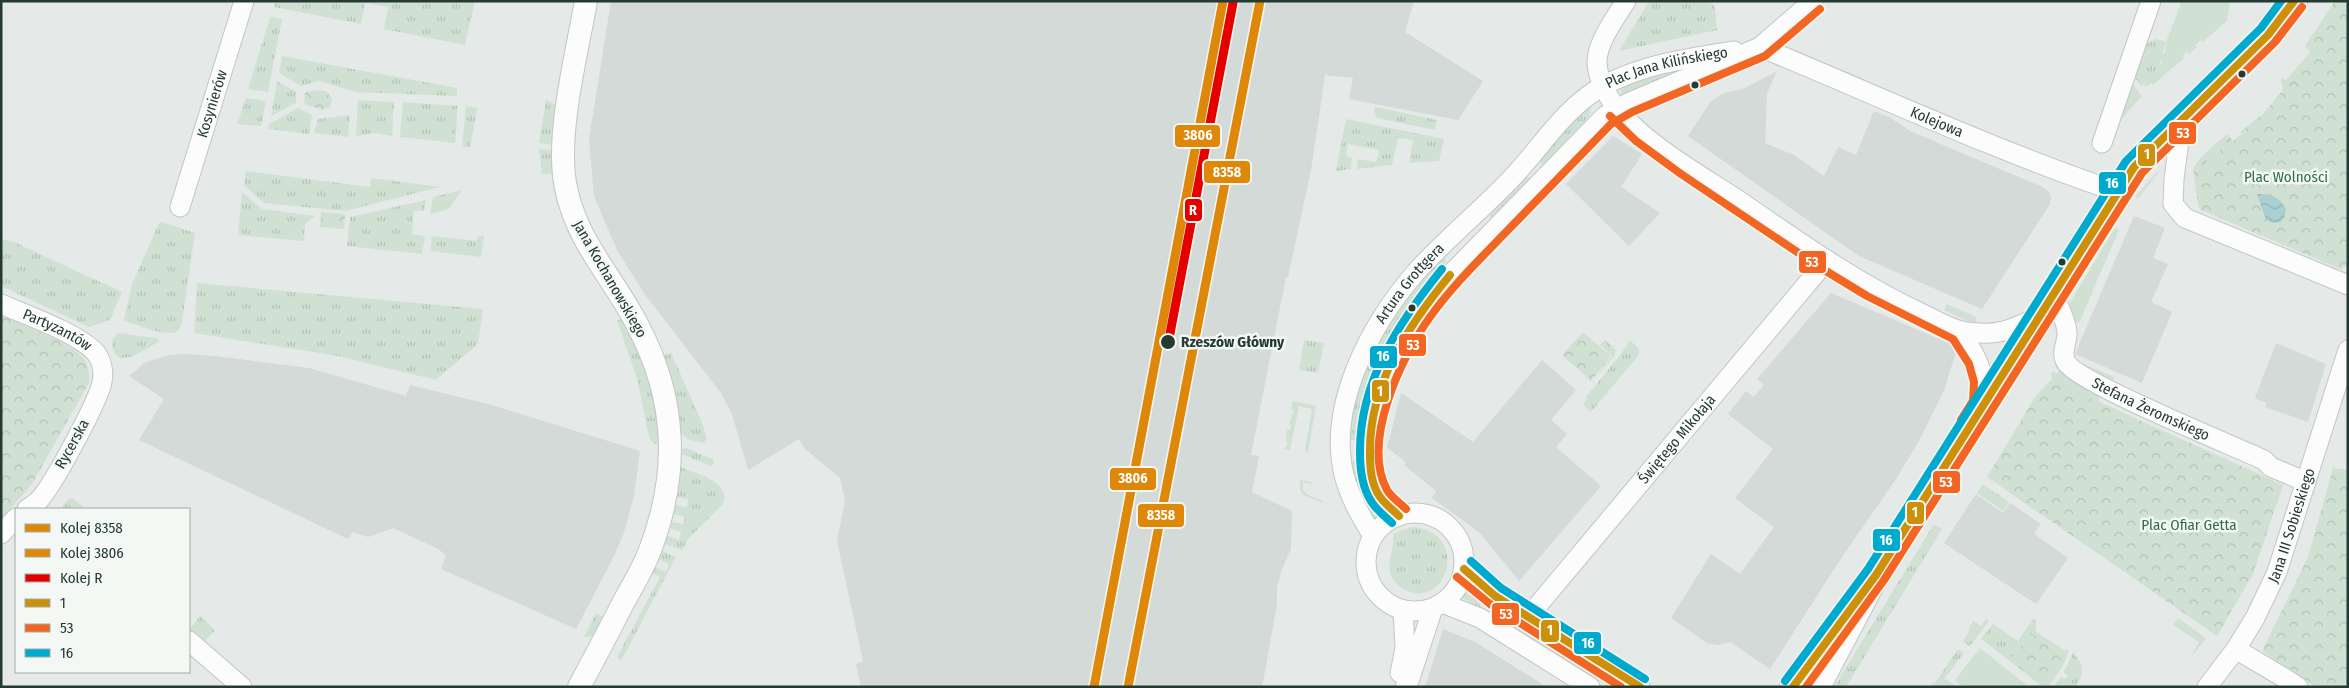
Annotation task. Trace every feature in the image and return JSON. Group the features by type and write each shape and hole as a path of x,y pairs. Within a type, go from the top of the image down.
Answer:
{"main road":[{"path":"1817,687 1876,575 2134,168 2182,118 2268,35 2294,1"},
{"path":"1793,687 1876,575"}],"street":[{"name":"Kosynierów","path":"180,207 244,1"},
{"name":"Jana Kochanowskiego","path":"579,687 649,553 667,488 670,455 666,398 655,361 632,314 591,253 578,228 565,186 562,154 567,111 586,1"},
{"name":"Plac Jana Kilińskiego","path":"1626,1 1605,35 1599,54 1597,62 1603,86 1645,68 1760,47"},
{"path":"1760,47 1813,1"},
{"path":"2102,143 2151,1"},
{"name":"Plac Jana Kilińskiego","path":"1617,109 1760,47"},
{"name":"Kolejowa","path":"1760,47 2080,180 2118,192"},
{"path":"1603,86 1617,109 1642,133 1687,166 1826,260 1904,305 1960,331 1996,334 2008,332 2038,317"},
{"name":"Artura Grottgera","path":"1373,536 1349,491 1342,460 1340,438 1344,407 1363,354 1377,328 1415,274 1510,180 1574,106 1603,86"},
{"name":"Artura Grottgera","path":"1399,516 1380,498 1375,487 1368,450 1372,416 1386,375 1398,350 1421,312 1450,275 1596,124 1617,109"},
{"path":"2182,118 2174,179 2173,204 2184,218 2348,285"},
{"name":"Świętego Mikołaja","path":"1528,616 1826,260"},
{"name":"Stefana Żeromskiego","path":"2053,293 2068,335 2064,348 2065,360 2069,366 2105,389 2264,460 2271,467 2306,482"},
{"name":"Partyzantów","path":"1,304 84,344 96,354 103,370"},
{"path":"1960,331 1981,368 1984,381 1983,404"},
{"name":"Jana III Sobieskiego","path":"2207,687 2236,649 2269,590 2283,556 2306,482 2345,370 2348,350"},
{"name":"Rycerska","path":"39,506 98,396 103,370"},
{"path":"1420,513 1433,516 1444,522 1453,530 1460,541 1464,553 1464,568 1456,589 1437,605 1417,612 1403,610 1384,601 1370,584 1366,562 1367,551 1373,536 1385,523 1399,516 1420,513"},
{"path":"1,534 15,519"},
{"path":"1464,568 1495,596 1640,687"},
{"path":"1404,687 1409,681 1437,605"},
{"path":"1437,605 1480,618 1590,687"},
{"path":"1400,687 1399,683 1405,648 1403,610"},
{"path":"190,642 242,687"},
{"path":"2236,649 2254,661 2261,662 2298,687"}],"shaded area":[{"path":"611,1 1414,1 1405,32 1483,81 1458,120 1349,99 1353,78 1325,75 1311,170 1288,277 1286,277 1251,455 1259,456 1252,492 1292,511 1291,549 1282,569 1277,587 1277,605 1262,687 861,687 856,664 863,661 837,541 845,501 840,478 804,448 799,439 748,470 732,414 721,393 646,296 617,250 594,196 589,139"},
{"path":"1777,71 1767,94 1765,143 1794,155 1824,176 1838,147 1856,155 1874,111 1889,117 1910,131 2048,191 2051,197 2050,204 1982,309 1859,256 1688,136 1711,101 1724,93 1743,89"},
{"path":"1613,136 1642,154 1621,187 1660,213 1629,246 1566,184"},
{"path":"2134,216 2165,228 2153,258 2168,264 2151,302 2172,312 2142,383 2075,354"},
{"path":"1831,293 1956,346 1957,349 1944,390 1919,441 1896,479 1842,557 1770,669 1730,642 1718,645 1707,643 1671,618 1711,554 1740,574 1774,527 1735,498 1773,449 1728,414 1746,391 1754,397 1764,385 1757,379"},
{"path":"2276,343 2326,364 2308,422 2265,407 2267,403 2255,398"},
{"path":"185,354 309,368 406,396 410,385 492,405 640,451 634,496 624,532 615,554 576,629 441,569 446,555 438,549 393,528 368,537 353,532 348,539 139,440 164,399 129,376 146,362 170,355"},
{"path":"1542,360 1576,390 1551,420 1567,434 1556,447 1601,486 1519,581 1480,533 1432,498 1436,491 1404,465 1406,462 1387,448 1401,393 1473,442"},
{"path":"1976,494 2003,513 2010,503 2041,524 2034,534 2068,558 2036,604 1944,543"},
{"path":"1443,629 1475,642 1547,687 1425,687"}],"green space":[{"path":"275,1 475,1 465,45 384,29 388,7 365,3 361,24 274,7"},
{"path":"1649,1 1708,1 1715,7 1717,30 1619,51"},
{"path":"2173,1 2230,1 2227,21 2203,42 2201,40 2195,45 2197,47 2189,54 2187,52 2182,56 2184,58 2153,85 2151,83 2146,87 2144,84 2142,86 2138,82 2158,73 2164,67 2159,58 2165,52 2166,42 2181,4"},
{"name":"Plac Wolności","path":"2335,1 2348,1 2348,265 2340,269 2201,210 2198,206 2193,169 2200,158 2227,134 2233,141 2242,134 2240,132 2264,113 2283,90 2282,78 2286,80 2311,51 2305,46"},
{"path":"270,17 282,19 268,92 248,89"},
{"path":"2156,39 2166,42 2160,63 2164,67 2157,75 2138,82 2132,74 2144,45"},
{"path":"282,56 457,88 457,96 356,92 319,81 301,86 279,73"},
{"path":"1696,64 1623,96 1620,93 1625,82"},
{"path":"2130,80 2142,96 2117,124"},
{"path":"277,81 296,92 296,103 271,116"},
{"path":"319,90 327,92 332,99 330,107 323,110 304,104 305,92"},
{"path":"246,98 266,101 261,126 237,124"},
{"path":"358,100 394,102 392,136 375,133 356,136"},
{"path":"546,100 557,105 553,145 539,143"},
{"path":"403,102 458,106 455,143 400,137"},
{"path":"1590,104 1591,112 1587,119 1543,165 1537,159"},
{"path":"466,106 477,108 470,147 462,147"},
{"path":"1375,107 1437,120 1435,130 1377,118 1374,113"},
{"path":"298,108 312,115 309,134 268,129 269,124"},
{"path":"350,115 348,137 314,133 318,119"},
{"path":"1346,119 1444,139 1439,161 1409,163 1413,140 1398,138 1392,165 1357,169 1358,159 1376,162 1379,150 1348,144 1346,156 1352,158 1351,169 1336,171"},
{"path":"2222,140 2224,141 2216,160 2215,174 2206,175 2207,158"},
{"path":"539,149 553,150 554,174 542,174"},
{"path":"246,171 370,187 371,178 440,187 345,211 264,203 244,185"},
{"path":"2158,171 2138,199 2135,197"},
{"path":"1523,173 1530,179 1491,217 1488,212"},
{"path":"462,190 449,209 430,214 433,197"},
{"path":"242,192 262,209 315,216 305,224 304,241 238,235"},
{"path":"426,200 424,211 414,211 412,234 425,236 422,254 347,246 350,217"},
{"path":"321,212 345,214 344,229 320,227"},
{"path":"162,222 195,233 182,322 176,332 171,333 135,325 124,320 132,284 159,223"},
{"path":"2115,228 2119,230 2079,323 2075,321 2073,326 2077,329 2074,336 2067,307"},
{"path":"432,236 477,241 478,236 484,236 481,257 430,251"},
{"path":"1,239 16,243 122,292 110,320 89,327 1,286"},
{"path":"1442,258 1446,260 1444,267 1415,304 1392,338 1376,371 1364,406 1360,440 1349,440 1352,415 1359,390 1379,342 1408,297"},
{"path":"197,283 483,309 478,344 436,380 338,356 194,333"},
{"path":"1947,304 1976,317 1976,322 1972,323 1944,310"},
{"path":"1,315 70,347 87,363 89,383 32,484 1,520"},
{"path":"623,319 638,348 649,379 660,445 653,443 649,437 638,382 617,320"},
{"path":"1583,332 1611,356 1591,381 1562,355"},
{"path":"119,333 156,338 160,341 132,357 120,358 112,346 113,339"},
{"path":"1304,340 1324,343 1318,373 1299,370"},
{"path":"1605,340 1616,350 1614,356 1592,382 1612,356 1600,345"},
{"path":"1630,340 1639,349 1638,356 1591,412 1583,405 1587,399 1585,398"},
{"path":"671,353 700,418 707,438 704,443 689,440 679,431 663,356"},
{"path":"2070,358 2114,377 2110,386"},
{"path":"2060,360 2100,394 2098,402 2053,381 2052,371 2057,374 2059,370 2055,367"},
{"name":"Plac Ofiar Getta","path":"2051,380 2283,485 2253,574 2217,636 1987,477 2035,397"},
{"path":"1293,401 1316,406 1308,452 1305,451 1312,409 1299,406 1290,450 1284,449 1288,442 1286,441 1287,430 1290,430 1291,424 1289,424 1294,410 1291,409"},
{"path":"686,448 714,460 714,463 710,466 681,454 681,449"},
{"path":"1361,460 1375,502 1383,514 1377,521 1367,509 1354,477 1351,461"},
{"path":"681,467 718,484 724,496 723,504 689,538 682,550 665,544 667,536 679,540 681,532 670,528 672,522 683,524 685,517 673,514 675,505 687,507 688,499 677,497"},
{"path":"2333,468 2348,470 2348,687 2316,687 2262,651 2308,557"},
{"path":"1300,480 1311,482 1312,484 1303,482 1303,491 1321,500 1323,503 1303,495 1300,489"},
{"path":"1982,485 2009,502 2003,511 1977,493"},
{"path":"72,498 86,508 64,508 68,499"},
{"path":"1934,524 1942,529 1846,687 1834,687"},
{"path":"1411,527 1429,531 1441,540 1447,553 1447,566 1443,579 1434,588 1423,593 1408,591 1400,587 1392,579 1390,571 1393,534"},
{"path":"662,551 676,557 621,661 617,657 660,577 652,573 655,567 666,572 669,564 658,559"},
{"path":"1467,583 1485,596 1479,607 1460,597"},
{"path":"1494,603 1535,632 1622,687 1610,687 1489,612"},
{"path":"596,613 604,617 594,636 584,637"},
{"path":"200,616 215,630 204,642 190,631"},
{"path":"2178,618 2206,638 2190,658 2199,642 2173,625"},
{"path":"1986,619 1989,621 1970,646 1963,642 1973,621 1981,626"},
{"path":"2033,619 2036,621 2036,632 2064,650 2069,650 2065,661 2057,656 2059,652 2031,633 2010,661 1981,639 1993,624 2018,641"},
{"path":"2031,633 2059,652 2057,656 2065,661 2048,687 2043,687 2010,661"},
{"path":"1980,648 2029,687 1963,687 1955,680"},
{"path":"1958,649 1964,653 1945,678 1956,687 1927,687 1935,683"},
{"path":"2073,652 2082,665 2081,677 2075,687 2058,687 2055,684 2061,677 2064,679 2068,676 2064,672"}],"water":[{"path":"2257,194 2270,195 2280,201 2286,209 2285,216 2281,222 2273,223 2266,220"}],"rail line":[{"name":"3806","path":"1094,687 1223,1"},
{"name":"8358","path":"1128,687 1260,1"},
{"name":"R","path":"1168,344 1233,3"}],"transit line":[{"name":"16","path":"1785,681 1868,569 2126,161 2261,28 2281,1"},
{"name":"1","path":"1793,687 1876,575 2134,167 2268,35 2294,1"},
{"name":"53","path":"1806,687 1884,580 2142,173 2275,42 2302,7"},
{"name":"53","path":"1406,509 1389,493 1380,470 1379,448 1382,425 1388,401 1407,354 1430,317 1448,294 1611,124 1632,112 1765,56 1820,9"},
{"name":"53","path":"1610,116 1636,141 1681,174 1821,268 1867,296 1953,339 1969,364 1974,382 1973,401 1961,420"},
{"name":"16","path":"1392,523 1373,504 1365,490 1360,465 1361,427 1366,402 1385,354 1411,310 1442,269"},
{"name":"1","path":"1399,516 1380,497 1372,476 1370,464 1371,428 1376,403 1394,357 1406,336 1434,294 1450,275"},
{"name":"16","path":"1471,561 1501,588 1645,679"},
{"name":"1","path":"1464,569 1495,596 1640,687"},
{"name":"53","path":"1457,577 1490,604 1621,687"}],"place":[{"name":"Rzeszów Główny","path":"1168,342"}]}
